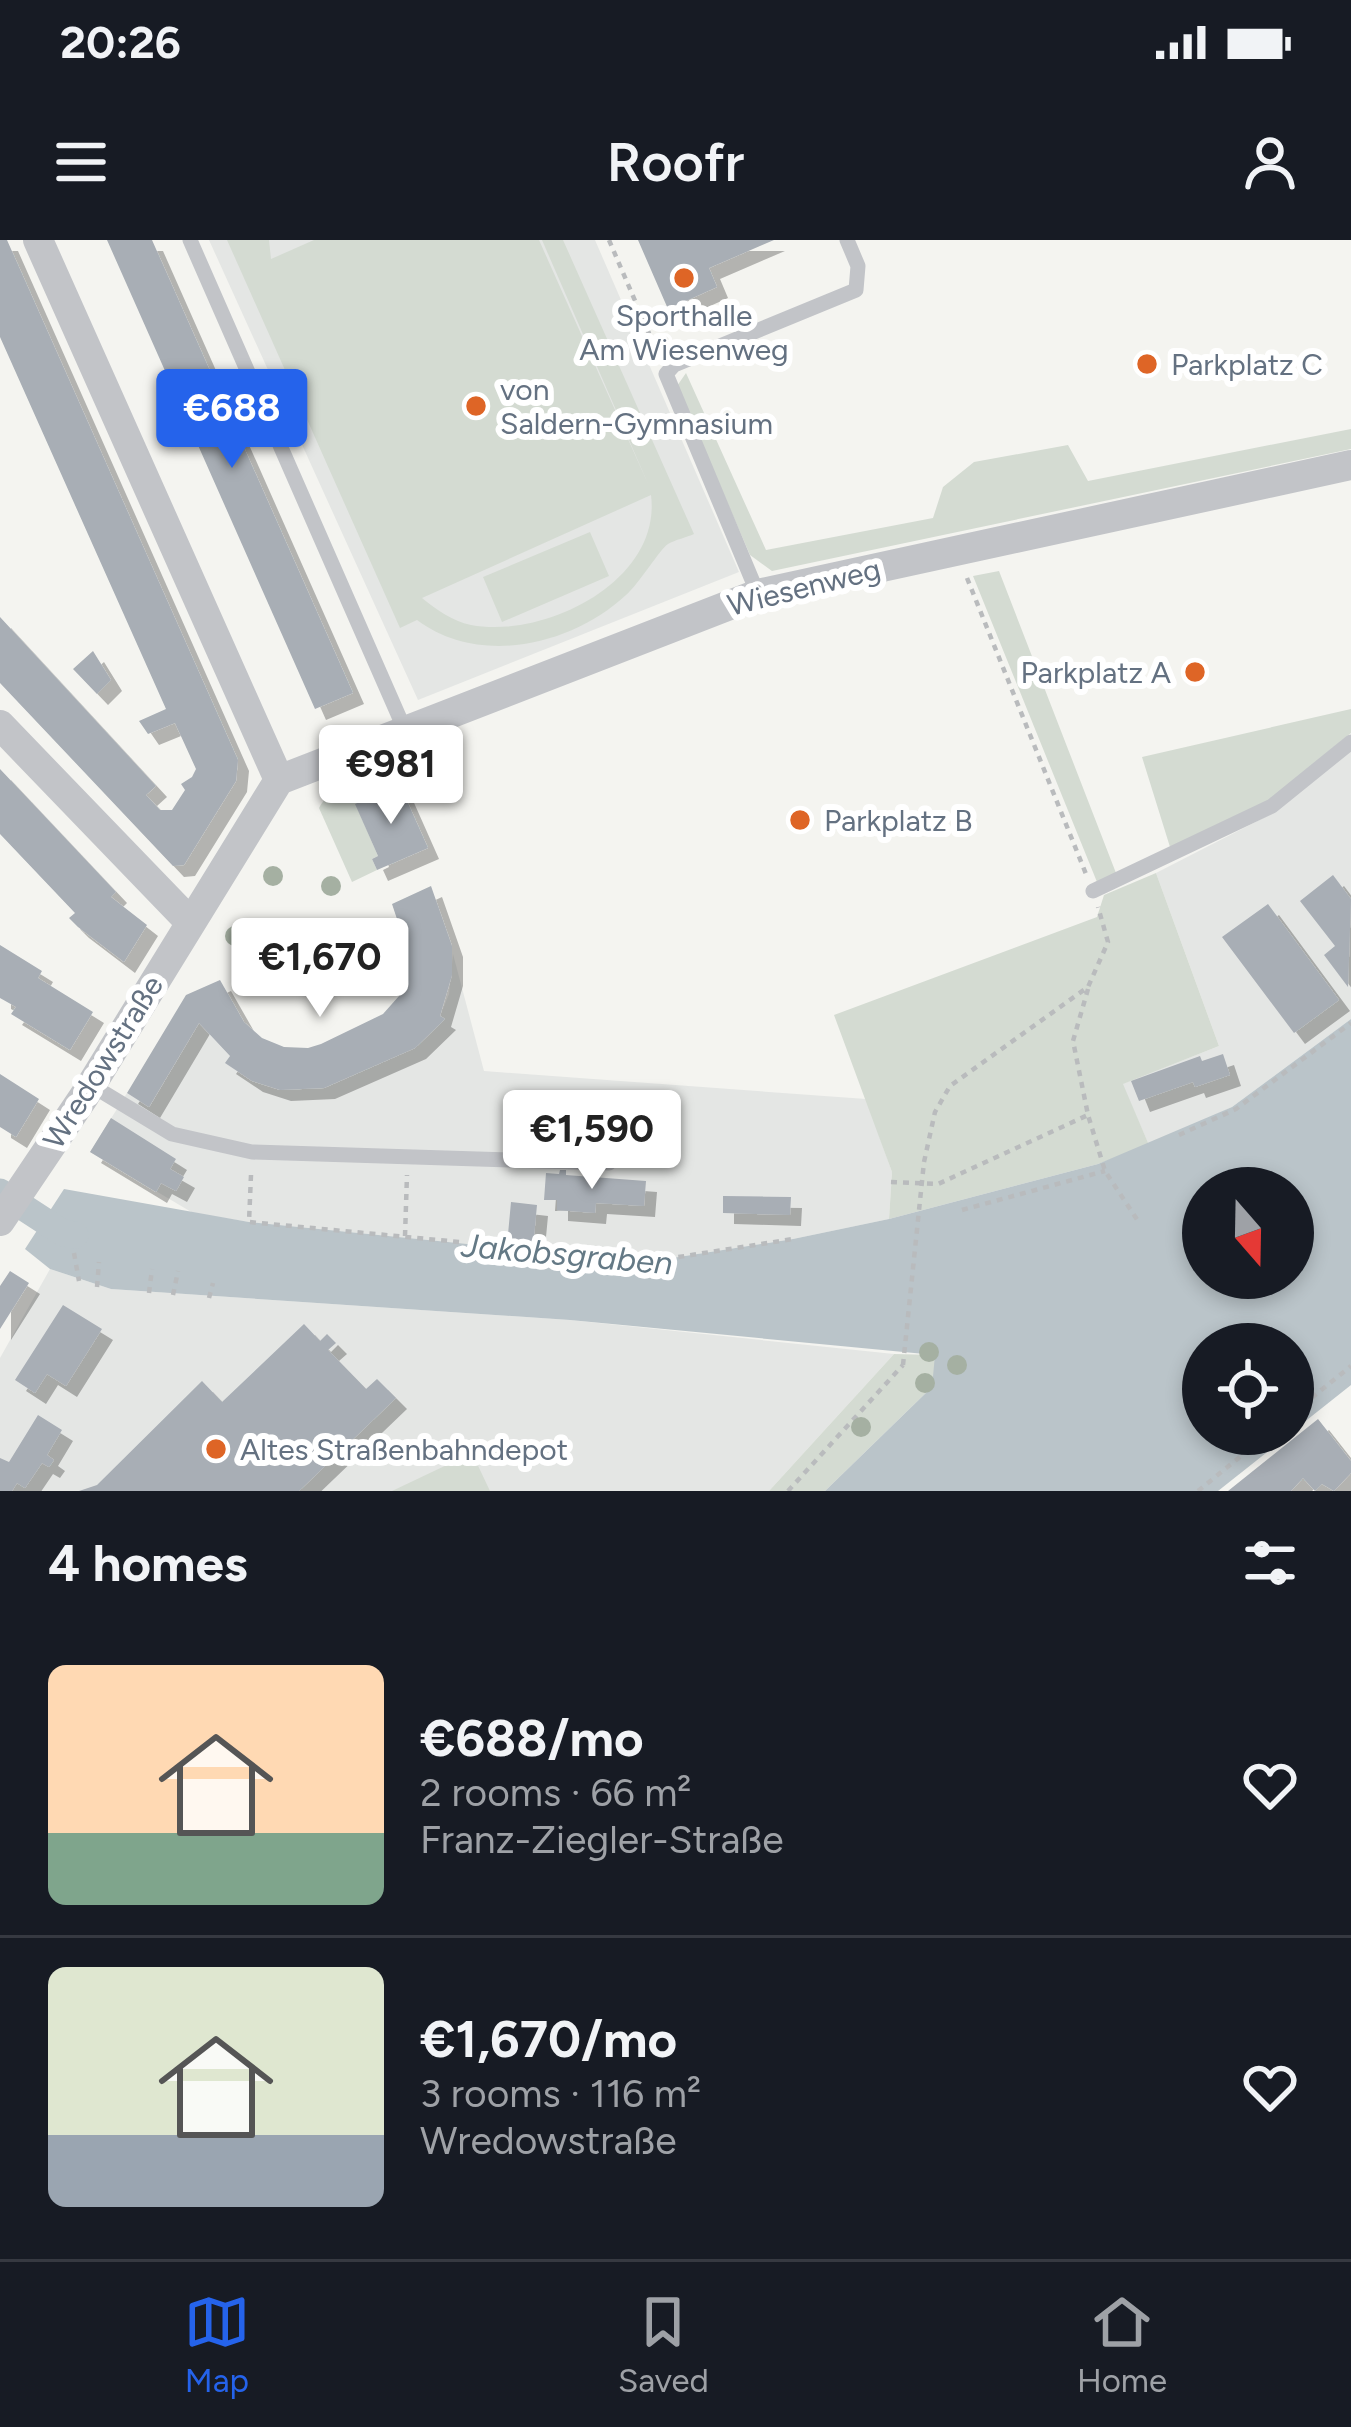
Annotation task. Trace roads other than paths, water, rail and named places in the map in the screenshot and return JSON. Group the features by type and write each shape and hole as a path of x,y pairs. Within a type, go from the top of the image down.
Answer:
{"street":[{"path":"38,240 279,780"},
{"name":"Wiesenweg","path":"279,780 758,593 1351,465"},
{"path":"0,724 190,922"},
{"name":"Wredowstraße","path":"0,1221 91,1085 279,780"}],"lane":[{"path":"190,240 404,728"},
{"path":"758,593 666,374 674,365 856,290 858,266 847,240"},
{"path":"1093,891 1272,806 1351,742"},
{"path":"91,1085 172,1134 253,1152 609,1163"}],"water":[{"path":"1351,1019 1351,1385 1314,1414 1314,1323 1182,1323 1182,1455 1263,1455 1218,1491 825,1491 932,1387 935,1355 570,1320 111,1289 50,1269 25,1249 64,1189 249,1222 647,1262 889,1219 1098,1164 1232,1107"}],"waterway":[{"name":"Jakobsgraben","path":"0,1192 63,1233 75,1235"}],"place":[{"name":"Sporthalle Am Wiesenweg","path":"684,278"},
{"name":"Parkplatz C","path":"1147,364"},
{"name":"von Saldern-Gymnasium","path":"476,406"},
{"name":"Parkplatz A","path":"1195,672"},
{"name":"Parkplatz B","path":"800,820"},
{"name":"Altes Straßenbahndepot","path":"216,1449"}]}
